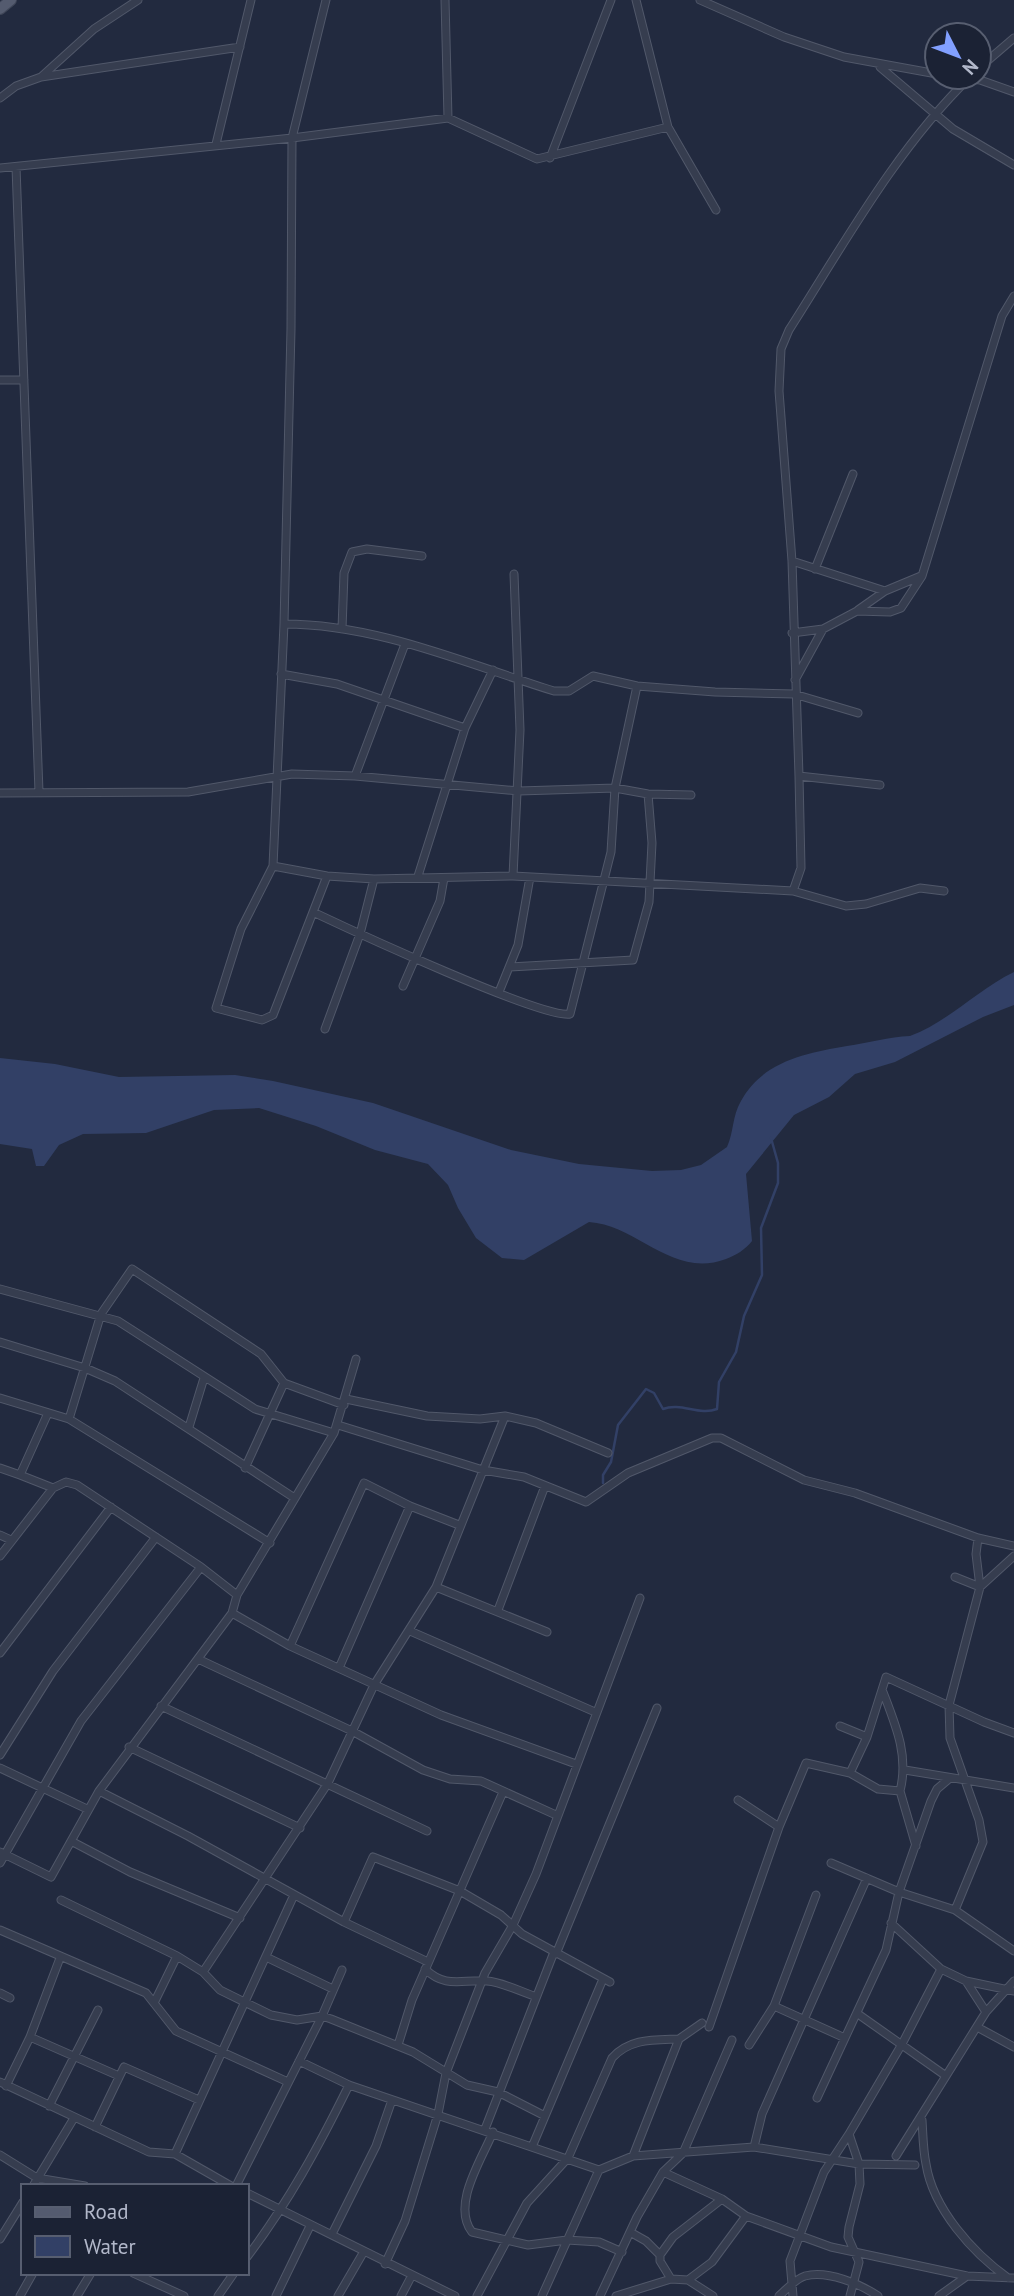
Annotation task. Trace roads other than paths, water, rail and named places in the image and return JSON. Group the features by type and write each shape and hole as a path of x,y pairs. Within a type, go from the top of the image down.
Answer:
{"main road":[{"path":"0,9 11,0"}],"street":[{"path":"41,77 94,30 138,0"},
{"path":"216,144 251,0"},
{"path":"326,0 292,138 291,329 284,624 272,866 242,929 216,1008 262,1020 270,1018 315,913 327,876"},
{"path":"445,0 448,118"},
{"path":"550,158 611,0"},
{"path":"636,0 668,127 716,210"},
{"path":"701,0 784,37 879,66 923,72"},
{"path":"993,56 1014,38"},
{"path":"0,99 16,86 41,77 240,47"},
{"path":"879,66 953,130 1014,165"},
{"path":"993,85 1014,92"},
{"path":"793,891 801,868 799,776 792,633 792,561 779,391 781,349 789,330 870,203 935,112 956,91"},
{"path":"0,168 292,138 448,118 537,159 550,158 668,127"},
{"path":"16,167 39,792"},
{"path":"856,611 890,612 901,608 922,576 1002,316 1014,296"},
{"path":"0,380 24,380"},
{"path":"815,569 853,474"},
{"path":"342,629 344,573 352,552 368,549 422,556"},
{"path":"792,561 885,591"},
{"path":"513,876 519,791 514,574"},
{"path":"792,633 822,629 856,611 885,591 922,576"},
{"path":"284,624 342,629 405,644 493,670 517,681 563,692 593,676 637,686 794,694 858,713"},
{"path":"794,682 822,629"},
{"path":"355,776 405,644"},
{"path":"418,876 466,728 493,670"},
{"path":"281,674 337,684 466,728"},
{"path":"315,913 499,992 566,1016 573,1006 605,881 611,852 615,788 637,686"},
{"path":"0,793 188,792 292,774 355,776 519,791 615,788 648,794 691,795"},
{"path":"799,776 880,785"},
{"path":"510,967 633,960 647,912 650,882 648,794"},
{"path":"272,866 327,876 374,879 513,876 793,891 846,906 866,904 920,888 944,891"},
{"path":"499,992 518,944 530,877"},
{"path":"403,986 440,901 444,878"},
{"path":"325,1029 360,934 374,879"},
{"path":"69,1419 101,1314 132,1269 261,1354 284,1383 345,1402 427,1416 505,1416 536,1423 608,1453"},
{"path":"0,1289 101,1314 118,1321 255,1409 334,1433"},
{"path":"0,1342 85,1368 115,1381 293,1497"},
{"path":"3,1853 51,1877 87,1809 129,1747 232,1613 237,1595 338,1425 356,1359"},
{"path":"189,1427 204,1378"},
{"path":"245,1468 284,1383"},
{"path":"0,1398 69,1419 270,1543"},
{"path":"20,1475 48,1413"},
{"path":"203,1972 328,1783 374,1685 436,1587 505,1416"},
{"path":"338,1425 484,1470 524,1477 586,1502 606,1486 645,1465 712,1438 721,1438 804,1480 855,1493 978,1538 1014,1546"},
{"path":"0,1468 53,1488"},
{"path":"0,1556 53,1488 65,1482 77,1485 111,1507 201,1567 237,1595"},
{"path":"290,1646 364,1483 410,1506 459,1525"},
{"path":"498,1610 545,1486"},
{"path":"339,1668 410,1506"},
{"path":"0,1653 111,1507"},
{"path":"0,1535 11,1541"},
{"path":"0,1755 53,1671 156,1537"},
{"path":"955,1910 983,1842 979,1820 950,1738 949,1705 980,1587 976,1554 978,1538"},
{"path":"980,1587 1014,1556"},
{"path":"0,1863 3,1853 45,1789 81,1721 201,1567"},
{"path":"955,1577 980,1587"},
{"path":"436,1587 547,1632"},
{"path":"385,2264 405,2221 438,2114 446,2073 481,1981 513,1925 536,1874 640,1598"},
{"path":"232,1613 290,1646 441,1715 576,1764"},
{"path":"410,1632 595,1712"},
{"path":"198,1659 352,1731 423,1770 450,1779 481,1781 556,1815"},
{"path":"850,1773 867,1737 886,1677 1014,1733"},
{"path":"883,1692 899,1734 905,1770 900,1791 916,1846"},
{"path":"161,1706 427,1831"},
{"path":"485,2129 534,1996 555,1953 657,1708"},
{"path":"840,1726 867,1737"},
{"path":"129,1747 300,1828"},
{"path":"477,2296 527,2203 568,2158 605,2071 620,2049 642,2040 679,2039 706,2025 779,1827 806,1763 850,1773 878,1789 900,1791"},
{"path":"0,1768 87,1809"},
{"path":"905,1770 1014,1787"},
{"path":"817,2098 886,1950 899,1892 931,1801 937,1789 950,1778"},
{"path":"99,1791 427,1966 439,1981 481,1981 534,1996"},
{"path":"398,2045 427,1966 503,1792"},
{"path":"738,1800 779,1827"},
{"path":"71,1841 130,1872 240,1918"},
{"path":"344,1922 373,1857 460,1891 502,1915 522,1934 606,1980 532,2147"},
{"path":"831,1863 899,1892 955,1910 1014,1951"},
{"path":"754,2147 762,2114 867,1878"},
{"path":"175,2154 293,1895"},
{"path":"749,2045 774,2006 816,1895"},
{"path":"61,1900 177,1956 203,1972 220,1990 245,2003 289,2020 322,2016 398,2045 424,2057 467,2085 498,2092 545,2116"},
{"path":"891,1923 941,1969 966,1981 1011,1989"},
{"path":"0,1930 60,1958 140,1989 155,2001 176,2031 288,2082"},
{"path":"155,2001 177,1956"},
{"path":"266,1956 333,1989"},
{"path":"60,1958 30,2038 3,2084 149,2152 175,2154 229,2184"},
{"path":"793,2296 790,2261 831,2160 902,2044 941,1969"},
{"path":"234,2184 299,2062 342,1970"},
{"path":"966,1981 986,2012"},
{"path":"896,2156 922,2120 986,2012 1011,1989 1014,1981"},
{"path":"0,1993 10,1998"},
{"path":"774,2006 845,2038"},
{"path":"49,2106 98,2010"},
{"path":"858,2014 946,2076"},
{"path":"977,2027 1014,2047"},
{"path":"30,2038 120,2076"},
{"path":"633,2156 679,2039"},
{"path":"600,2296 630,2232 663,2172 683,2153 732,2040"},
{"path":"299,2062 349,2085 485,2129 599,2170"},
{"path":"95,2127 124,2067 199,2100"},
{"path":"248,2256 282,2210 313,2159 349,2085"},
{"path":"332,2234 376,2146 392,2100"},
{"path":"35,2182 74,2118"},
{"path":"922,2120 926,2167 945,2212 988,2263 1011,2278"},
{"path":"493,2132 464,2210 467,2225 472,2232 528,2245 567,2240 599,2242 622,2252"},
{"path":"849,2134 859,2164 859,2193 848,2237 859,2262 850,2296"},
{"path":"542,2296 599,2170 633,2156 754,2147 859,2164 915,2165"},
{"path":"0,2155 35,2182 60,2184"},
{"path":"663,2172 722,2199 746,2216 799,2237 967,2276 1011,2278"},
{"path":"248,2193 310,2226 332,2234 411,2277 455,2296"},
{"path":"671,2279 660,2261 660,2255 673,2237 722,2199"},
{"path":"0,2239 21,2205"},
{"path":"688,2280 712,2262 746,2216"},
{"path":"276,2296 310,2226"},
{"path":"630,2232 646,2241 660,2255"},
{"path":"338,2296 363,2253"},
{"path":"20,2296 32,2275"},
{"path":"77,2296 90,2275"},
{"path":"137,2275 184,2296"},
{"path":"218,2296 233,2275"},
{"path":"779,2296 791,2284 814,2275 855,2282 878,2296"},
{"path":"939,2296 967,2276"},
{"path":"401,2296 411,2277"},
{"path":"616,2296 671,2279 688,2280 713,2296"}],"water":[{"path":"1014,972 1014,1005 983,1017 895,1062 855,1074 829,1097 794,1115 746,1174 752,1241 733,1256 707,1263 672,1257 607,1225 589,1222 524,1260 502,1258 476,1238 448,1185 428,1164 375,1150 316,1126 259,1108 214,1110 146,1133 83,1134 59,1145 44,1166 36,1166 32,1149 0,1144 0,1058 55,1064 119,1077 235,1075 273,1081 373,1103 511,1150 579,1164 652,1171 681,1170 701,1165 727,1147 741,1101 750,1087 773,1068 816,1052 910,1036 937,1023"}],"waterway":[{"path":"603,1483 603,1475 611,1462 618,1425 646,1389 654,1393 663,1409 717,1409 719,1382 736,1352 744,1316 762,1275 761,1228 778,1183 778,1163 771,1138"}]}
